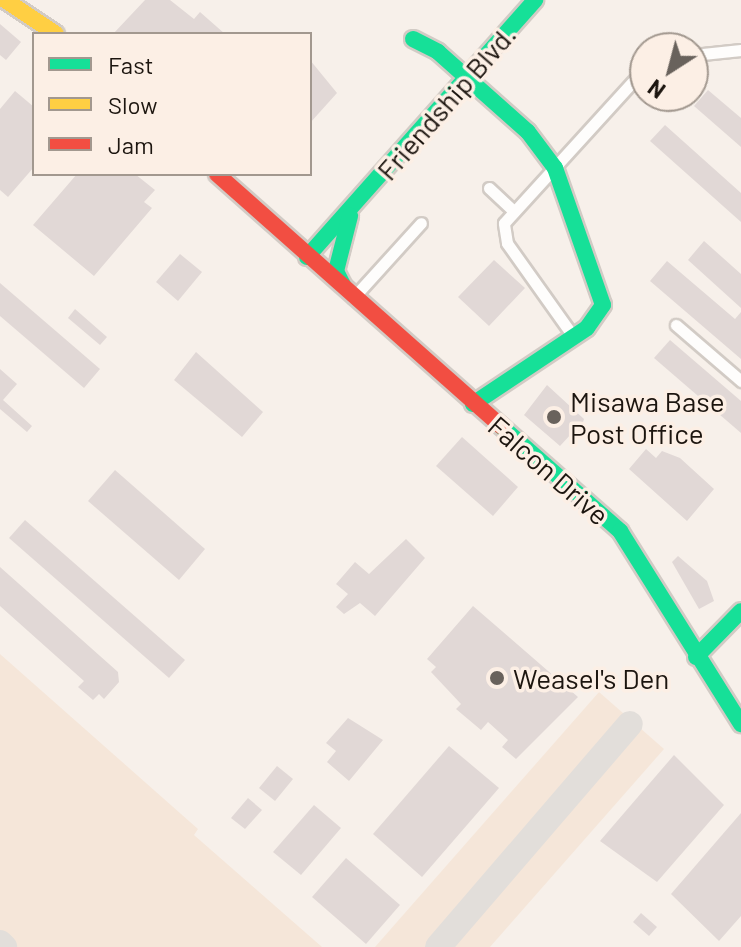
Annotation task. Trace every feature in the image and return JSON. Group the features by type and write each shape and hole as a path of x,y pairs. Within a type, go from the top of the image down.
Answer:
{"street":[{"path":"5,0 53,32"},
{"name":"Friendship Blvd.","path":"307,257 535,0"},
{"path":"413,39 466,76 555,168 603,305 597,320 473,404"},
{"path":"709,53 741,50"},
{"path":"573,336 502,234 514,211 629,85"},
{"path":"219,176 274,226 306,240 328,234"},
{"path":"489,188 514,211"},
{"name":"Friendship Blvd.","path":"350,295 338,253 356,204"},
{"path":"350,295 421,223"},
{"name":"Falcon Drive","path":"274,226 620,531 696,657 741,724"},
{"path":"676,325 741,381"},
{"path":"696,657 741,611"}],"shaded area":[{"path":"0,654 198,829 194,835 322,947 0,947"},
{"path":"599,692 664,749 490,947 375,947"}],"building":[{"path":"145,0 170,0 194,19 200,12 223,32 115,32"},
{"path":"0,24 21,42 6,60 0,55"},
{"path":"312,62 337,93 312,121"},
{"path":"15,91 32,105 32,169 8,197 0,190 0,109"},
{"path":"709,91 741,118 741,147 701,112 709,112"},
{"path":"665,125 741,193 741,222 650,141"},
{"path":"75,176 138,176 155,190 144,202 152,208 94,276 33,225"},
{"path":"704,241 741,274 741,308 688,260"},
{"path":"180,254 202,272 178,301 156,282"},
{"path":"494,260 525,288 489,326 458,297"},
{"path":"667,261 735,319 741,312 741,359 650,281"},
{"path":"0,283 100,369 84,388 0,316"},
{"path":"75,309 107,337 100,345 68,318"},
{"path":"670,340 741,401 741,433 654,358"},
{"path":"196,352 263,412 242,437 174,380"},
{"path":"0,369 17,384 3,400 32,426 27,432 0,409"},
{"name":"Misawa Base Post Office","path":"547,385 584,419 578,438 572,433 560,446 524,415"},
{"path":"462,437 518,487 493,516 436,466"},
{"path":"646,449 656,458 662,451 680,458 714,489 687,521 629,469"},
{"path":"115,470 205,549 179,580 88,501"},
{"path":"25,520 185,660 169,678 9,538"},
{"path":"406,539 425,558 375,616 360,603 344,614 336,607 348,594 336,584 355,562 369,574"},
{"path":"678,556 707,581 714,601 699,609 672,562"},
{"path":"0,567 118,672 119,682 104,699 99,694 93,700 78,687 84,681 0,606"},
{"name":"Weasel's Den","path":"473,606 578,697 516,759 502,747 508,740 488,722 481,730 456,709 461,704 431,672 436,667 427,659"},
{"path":"348,718 383,740 349,781 327,762 336,751 326,743"},
{"path":"449,746 499,788 422,877 373,834"},
{"path":"674,755 724,805 657,882 600,841"},
{"path":"277,766 293,779 275,801 259,788"},
{"path":"248,798 262,810 245,829 231,818"},
{"path":"314,805 341,828 301,875 273,852"},
{"path":"741,813 741,916 719,941 671,894"},
{"path":"346,858 400,905 366,944 312,897"},
{"path":"641,913 657,927 649,936 633,922"}],"taxiway":[{"path":"438,947 630,724"},
{"path":"0,943 4,947"}],"traffic: fast":[{"path":"307,257 535,0"},
{"path":"413,39 438,52 528,132 555,168 603,305 587,328 473,404"},
{"path":"343,285 336,271 350,216"},
{"path":"501,426 620,531 741,724"},
{"path":"696,657 741,611"}],"traffic: slow":[{"path":"5,0 53,32"}],"traffic: jam":[{"path":"219,176 501,426"}],"place":[{"name":"Misawa Base Post Office","path":"554,417"},
{"name":"Weasel's Den","path":"497,678"}]}
